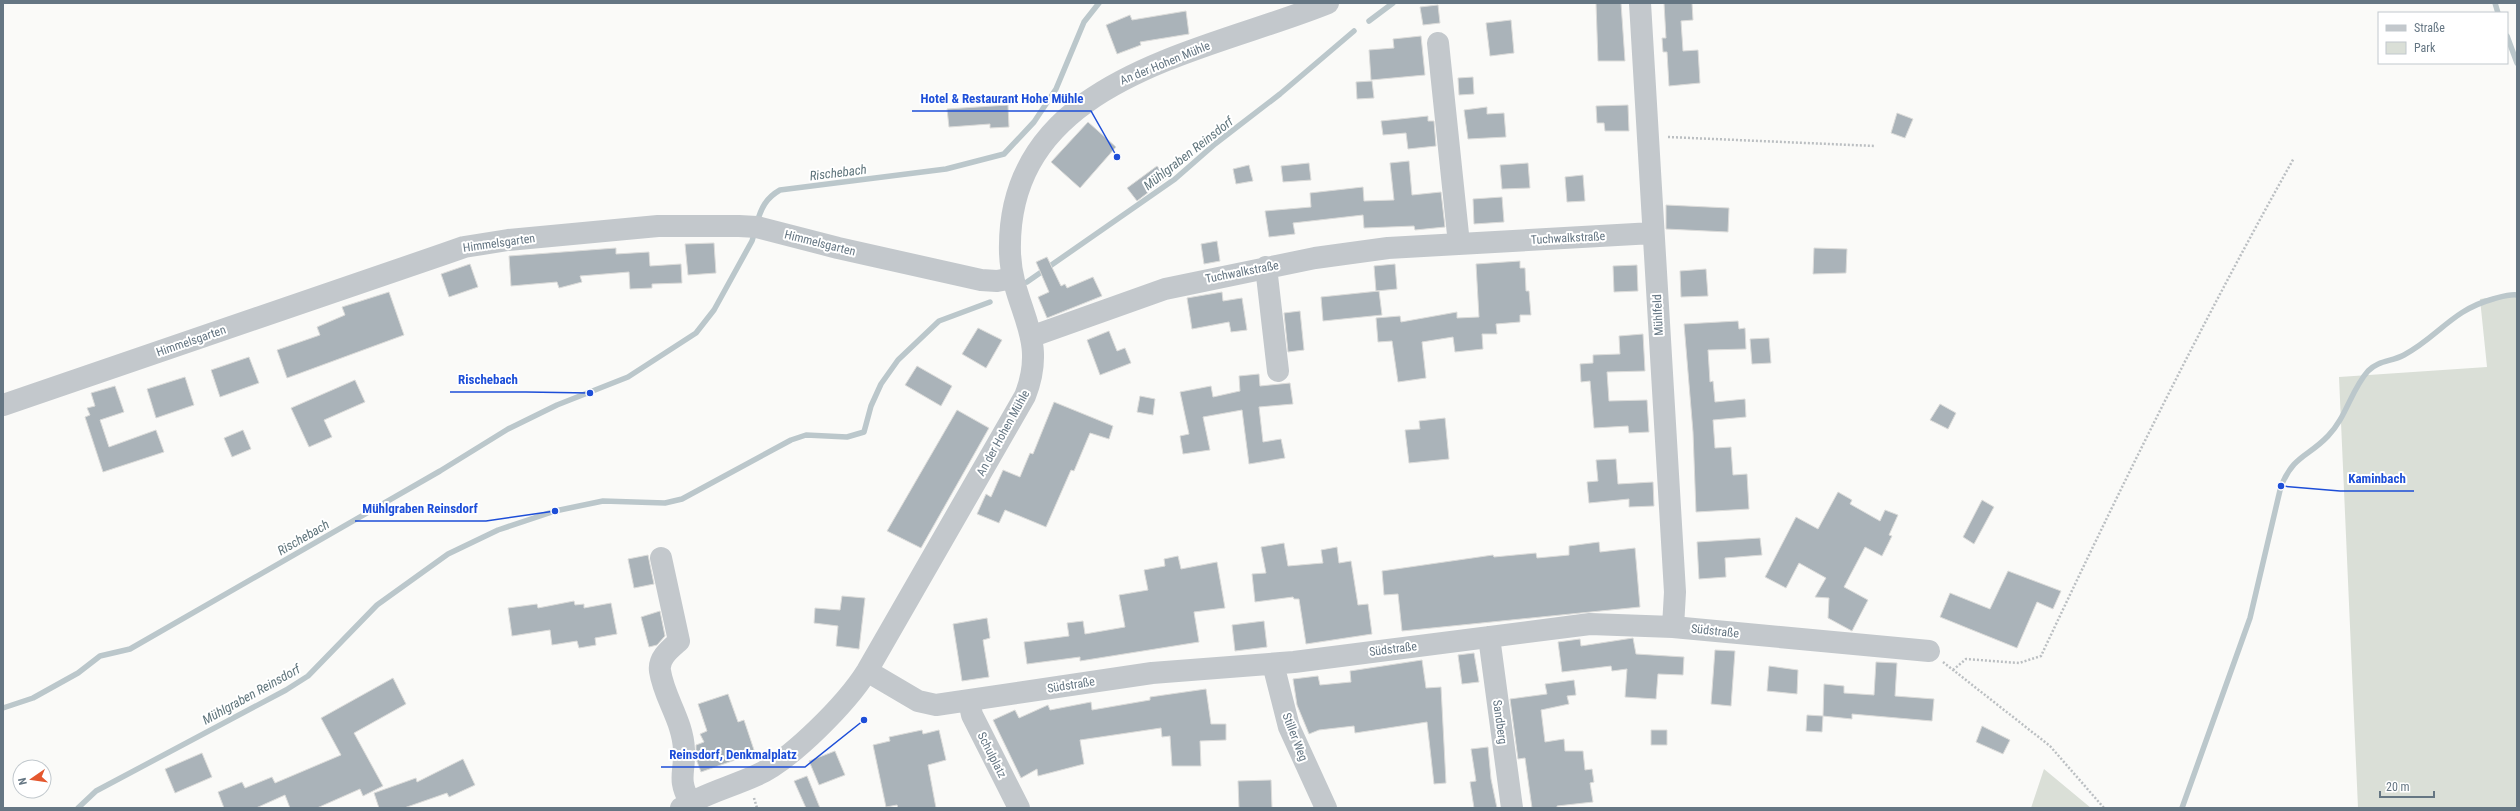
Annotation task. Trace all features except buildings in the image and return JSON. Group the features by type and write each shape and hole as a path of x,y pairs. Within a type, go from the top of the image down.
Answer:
{"street":[{"name":"An der Hohen Mühle","path":"686,805 757,776 777,763 829,717 849,697 867,671 1025,396 1034,366 1033,336 1013,278 1011,259 1011,228 1022,184 1041,146 1068,116 1104,90 1137,72 1328,3"},
{"name":"Mühlfeld","path":"1640,3 1675,592 1673,627"},
{"path":"1438,42 1459,244"},
{"name":"Himmelsgarten","path":"3,406 464,247 508,240 658,226 739,226 775,232 981,280 997,281 1013,278"},
{"name":"Tuchwalkstraße","path":"1033,336 1165,289 1266,267 1359,252 1459,244 1653,233"},
{"path":"1266,267 1278,371"},
{"path":"661,558 679,641 663,657 660,670 680,729 684,750 681,777 686,805"},
{"name":"Südstraße","path":"867,671 926,704 969,701 1152,673 1273,664 1590,624 1673,627 1929,652"},
{"name":"Sandberg","path":"1489,637 1512,808"},
{"name":"Stiller Weg","path":"1273,664 1289,726 1326,808"},
{"name":"Schulplatz","path":"969,701 972,715 1019,808"}],"path":[{"path":"1647,138 1875,146"},
{"path":"1953,670 1966,659 2020,664 2041,656 2104,522 2240,254 2294,158"},
{"path":"1929,652 2050,746 2104,808"}],"green space":[{"path":"2517,294 2517,808 2358,808 2339,377 2487,367 2480,299"},
{"path":"2044,769 2091,808 2031,808"}],"waterway":[{"name":"Rischebach","path":"757,223 765,204 771,196 780,190 946,169 1004,154 1034,122 1056,89 1084,22 1099,3"},
{"name":"Mühlgraben Reinsdorf","path":"1369,21 1393,3"},
{"path":"2495,3 2498,12"},
{"name":"Mühlgraben Reinsdorf","path":"1027,282 1175,179 1215,144 1280,94 1354,31"},
{"path":"2508,39 2517,63"},
{"name":"Rischebach","path":"3,708 33,698 78,673 100,656 130,649 440,471 508,429 557,405 628,377 696,333 714,310 752,241 755,231"},
{"path":"2182,808 2250,618 2281,486 2291,468 2296,462 2321,443 2334,429 2357,387 2372,367 2404,355 2416,348 2456,317 2479,304 2508,295 2517,295"},
{"name":"Mühlgraben Reinsdorf","path":"78,808 96,791 286,690 308,676 377,605 448,554 498,530 555,511 603,501 665,503 682,499 791,440 806,435 847,437 864,432 871,406 881,384 898,360 939,321 990,302"}],"place":[{"name":"Hotel & Restaurant Hohe Mühle","path":"1117,157"},
{"name":"Rischebach","path":"590,393"},
{"name":"Kaminbach","path":"2281,486"},
{"name":"Mühlgraben Reinsdorf","path":"555,511"},
{"name":"Reinsdorf, Denkmalplatz","path":"864,720"}]}
